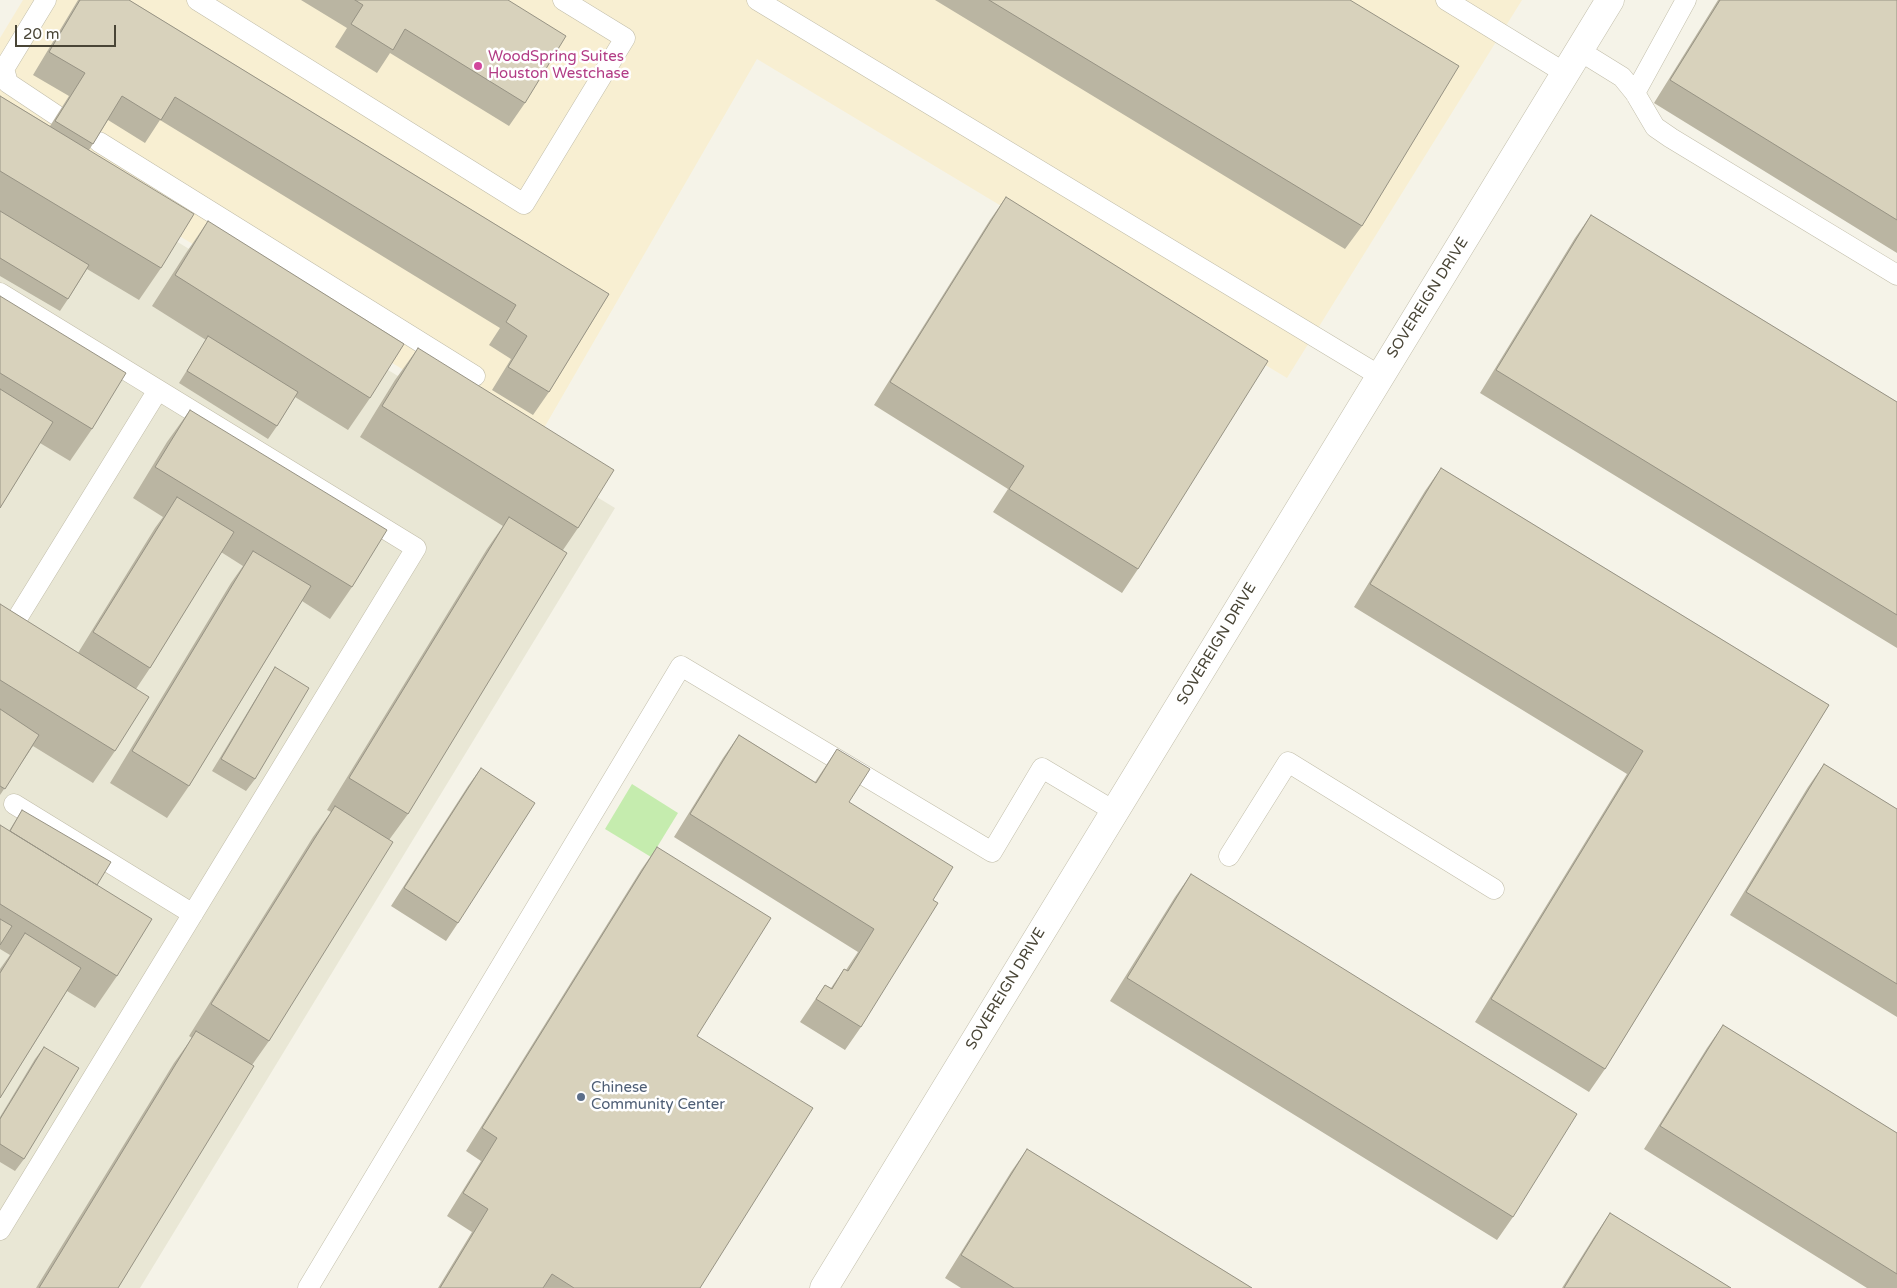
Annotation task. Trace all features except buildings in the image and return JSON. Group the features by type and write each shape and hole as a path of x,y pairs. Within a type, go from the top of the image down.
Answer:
{"street":[{"name":"SOVEREIGN DRIVE","path":"824,1288 1610,0"}],"lane":[{"path":"46,0 4,69 8,83 56,116"},
{"path":"197,0 524,204 625,38 562,0"},
{"path":"757,0 1380,376"},
{"path":"1446,0 1572,62 1622,77 1635,93 1655,126 1671,138 1897,275"},
{"path":"1635,93 1686,0"},
{"path":"99,142 475,376"},
{"path":"0,293 416,548 0,1230"},
{"path":"10,630 158,390"},
{"path":"308,1288 681,666 992,852 1042,768 1114,811"},
{"path":"1229,856 1288,762 1494,889"},
{"path":"14,804 193,914"}],"shaded area":[{"path":"23,0 1522,0 1287,378 757,59 533,447 0,129 0,38"},
{"path":"0,134 615,508 140,1288 0,1288"}],"green space":[{"path":"632,784 678,813 651,857 605,829"}],"place":[{"name":"WoodSpring Suites Houston Westchase","path":"478,66"},
{"name":"Chinese Community Center","path":"581,1097"}]}
